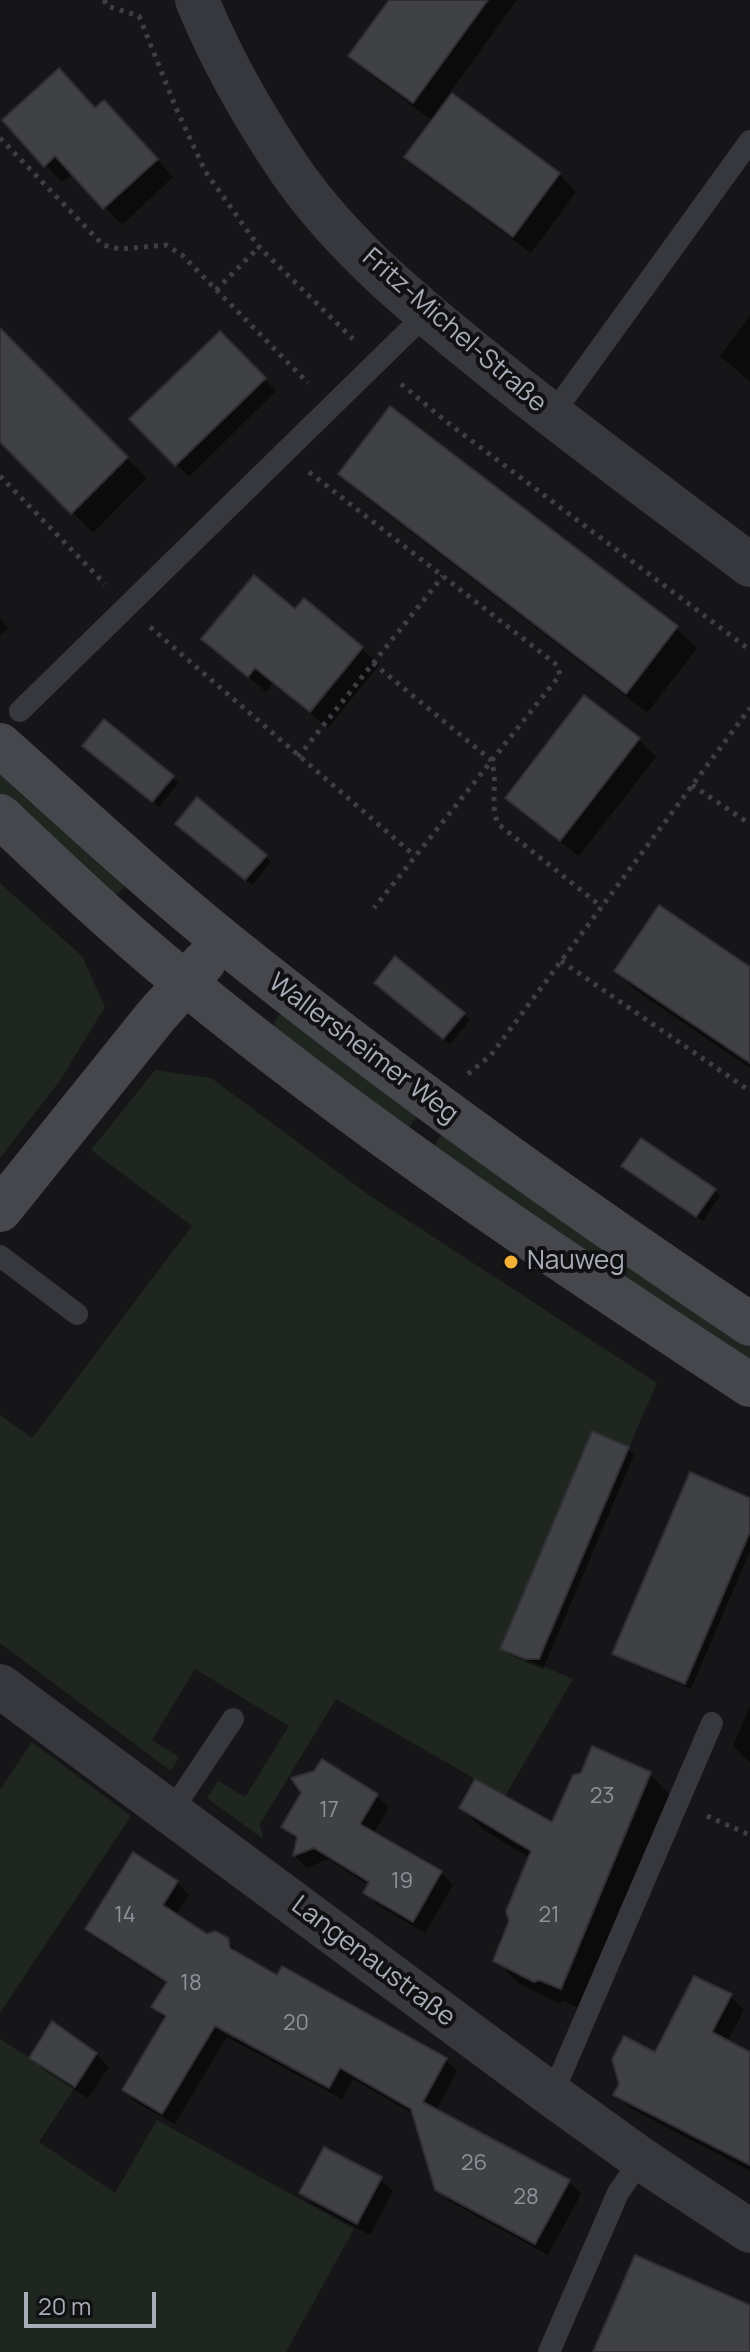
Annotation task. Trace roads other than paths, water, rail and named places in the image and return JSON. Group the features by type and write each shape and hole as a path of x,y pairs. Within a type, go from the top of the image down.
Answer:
{"street":[{"name":"Fritz-Michel-Straße","path":"197,0 221,54 290,170 357,249 426,314 552,415 750,565"},
{"name":"Wallersheimer Weg","path":"10,728 224,942 438,1107 750,1324"},
{"path":"0,816 107,917 184,983 407,1153 542,1249 750,1385"},
{"path":"0,1210 184,983 224,942"},
{"name":"Langenaustraße","path":"0,1686 552,2095 750,2231"}],"lane":[{"path":"552,415 750,141"},
{"path":"10,728 126,606 426,314"},
{"path":"0,1256 77,1314"},
{"path":"171,1812 233,1719"},
{"path":"552,2095 712,1723"},
{"path":"549,2352 618,2193 641,2159"}],"place":[{"name":"Nauweg","path":"511,1262"}]}
